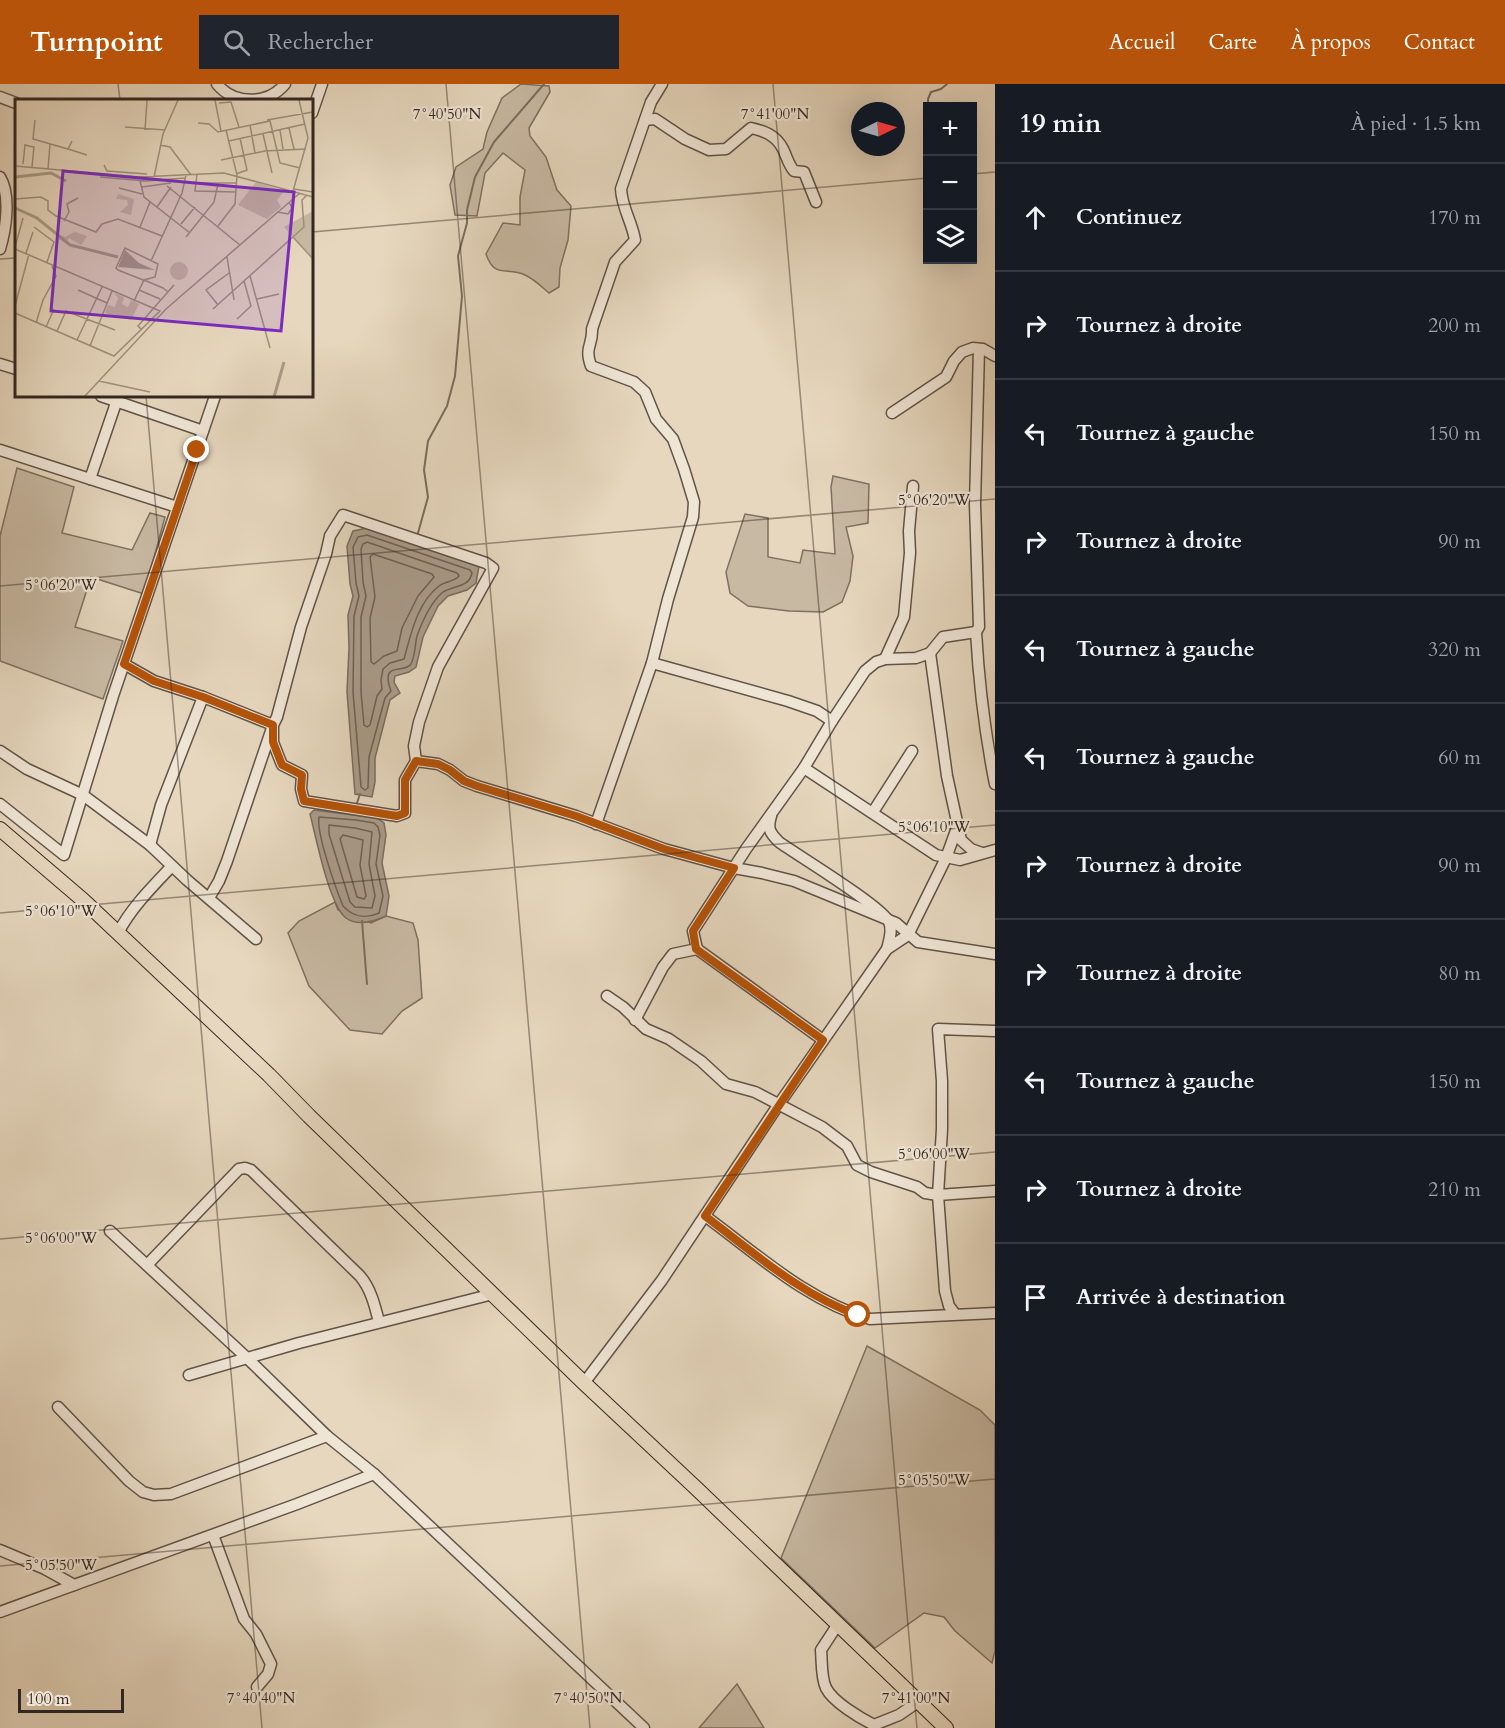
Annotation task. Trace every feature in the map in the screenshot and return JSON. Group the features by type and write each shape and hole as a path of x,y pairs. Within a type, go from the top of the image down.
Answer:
{"main road":[{"path":"0,829 83,900 269,1075 584,1383 946,1728"}],"street":[{"path":"217,84 229,96 246,99"},
{"path":"258,99 278,93 285,84"},
{"path":"314,107 322,84"},
{"path":"596,824 652,663 668,599 693,517 694,502 680,457 673,439 656,419 645,392 634,382 591,366 587,354 592,329 615,262 635,240 633,224 622,201 621,189 651,102 662,84"},
{"path":"0,97 15,103"},
{"path":"645,120 655,119 685,139 709,150 726,149 751,128 767,132 782,147 794,171 804,172 816,202"},
{"path":"0,177 5,189 6,220 0,249"},
{"path":"892,413 946,377 954,361 962,352 973,348 995,356"},
{"path":"979,349 975,504 979,627 976,632 981,695 995,784"},
{"path":"0,364 15,369"},
{"path":"0,804 64,855 124,664 214,398"},
{"path":"90,479 118,399 203,431"},
{"path":"0,450 177,507"},
{"path":"885,659 904,617 913,486"},
{"path":"209,898 227,861 273,725 330,536 343,515 486,563 493,568 438,667 419,722 414,746 416,761 405,780 405,813 397,816 304,801 301,789 302,775 282,765 273,742 273,725"},
{"path":"823,1040 696,949 693,931 804,768 865,671 876,662 885,659 916,658 930,653 943,637 976,632"},
{"path":"930,653 947,776 958,825 962,840 971,849 982,853"},
{"path":"652,663 788,701 817,711 832,721"},
{"path":"124,664 154,681 203,697 273,725"},
{"path":"150,845 161,805 203,697"},
{"path":"0,751 27,769 83,795 150,845 171,867 256,939"},
{"path":"873,812 912,751"},
{"path":"416,761 438,764 464,781 664,849 794,881 896,923 918,942 995,954"},
{"path":"804,768 923,847 946,858 960,860 995,850"},
{"path":"584,1383 662,1280 779,1104 887,949 891,933 889,921 869,903 779,843 770,833 768,825 771,814"},
{"path":"887,949 909,935 946,858 958,825"},
{"path":"118,933 153,886 171,867"},
{"path":"635,1020 659,974 673,954 696,949"},
{"path":"607,996 623,1007 646,1029 701,1061 726,1084 755,1092 822,1126 847,1146 857,1165 864,1169 917,1187 926,1193 938,1195 995,1191"},
{"path":"955,1314 949,1306 945,1291 938,1195 942,1081 938,1029 995,1031"},
{"path":"147,1265 239,1169 245,1167 251,1170 365,1281 379,1322"},
{"path":"705,1216 814,1296 835,1307 870,1319 995,1313"},
{"path":"110,1231 327,1436 374,1474 644,1728"},
{"path":"189,1375 379,1322 493,1294"},
{"path":"58,1407 129,1481 154,1496 171,1494 327,1436"},
{"path":"0,1612 374,1474"},
{"path":"213,1535 244,1619 256,1634 271,1664 268,1674 257,1687"},
{"path":"0,1550 45,1569 74,1585"},
{"path":"838,1624 821,1650 825,1687 836,1699 862,1719 874,1725 899,1715 918,1702"}],"shaded area":[{"path":"521,84 549,86 550,92 529,128 530,136 546,157 557,190 571,206 568,240 560,268 559,287 549,293 525,275 493,267 486,254 503,223 520,225 520,197 525,170 503,153 485,173 477,216 455,215 450,185 456,167 483,149 487,132 502,98"},
{"path":"17,468 74,487 62,533 132,550 150,513 165,517 144,594 91,577 75,627 123,641 103,699 0,661 0,536"},
{"path":"833,476 869,484 868,523 846,527 853,556 850,581 842,602 823,612 789,611 748,606 730,593 726,572 745,514 768,518 768,557 800,563 803,550 835,554 831,487"},
{"path":"335,902 338,910 371,923 386,916 413,923 418,940 422,998 402,1011 382,1034 350,1030 309,986 288,933 299,921"},
{"path":"867,1346 980,1410 995,1425 995,1651 992,1663 955,1631 944,1617 924,1613 875,1648 781,1558"},
{"path":"737,1684 764,1728 699,1728"}],"water":[{"path":"367,528 479,566 476,583 467,590 448,596 438,606 423,637 416,667 409,672 395,676 394,682 400,693 390,700 375,758 375,782 372,797 355,794 347,692 348,615 353,596 347,546 353,531"},
{"path":"314,810 377,818 384,823 386,835 382,863 389,896 386,916 361,923 351,921 340,911 334,900 320,854 310,814"}],"waterway":[{"path":"418,533 428,497 424,470 428,441 447,406 455,376 462,296 458,256 467,223 467,210 475,177 494,142 544,84"},
{"path":"928,102 931,92 947,84"},
{"path":"356,806 360,794"},
{"path":"362,921 367,984"}],"route":[{"path":"197,450 124,664 154,681 203,697 273,725 273,742 282,765 302,775 301,789 304,801 397,816 405,813 405,780 412,766 416,761 438,764 464,781 477,786 576,816 664,849 734,868 693,931 696,949 823,1040 705,1216 814,1296 858,1315"}]}
